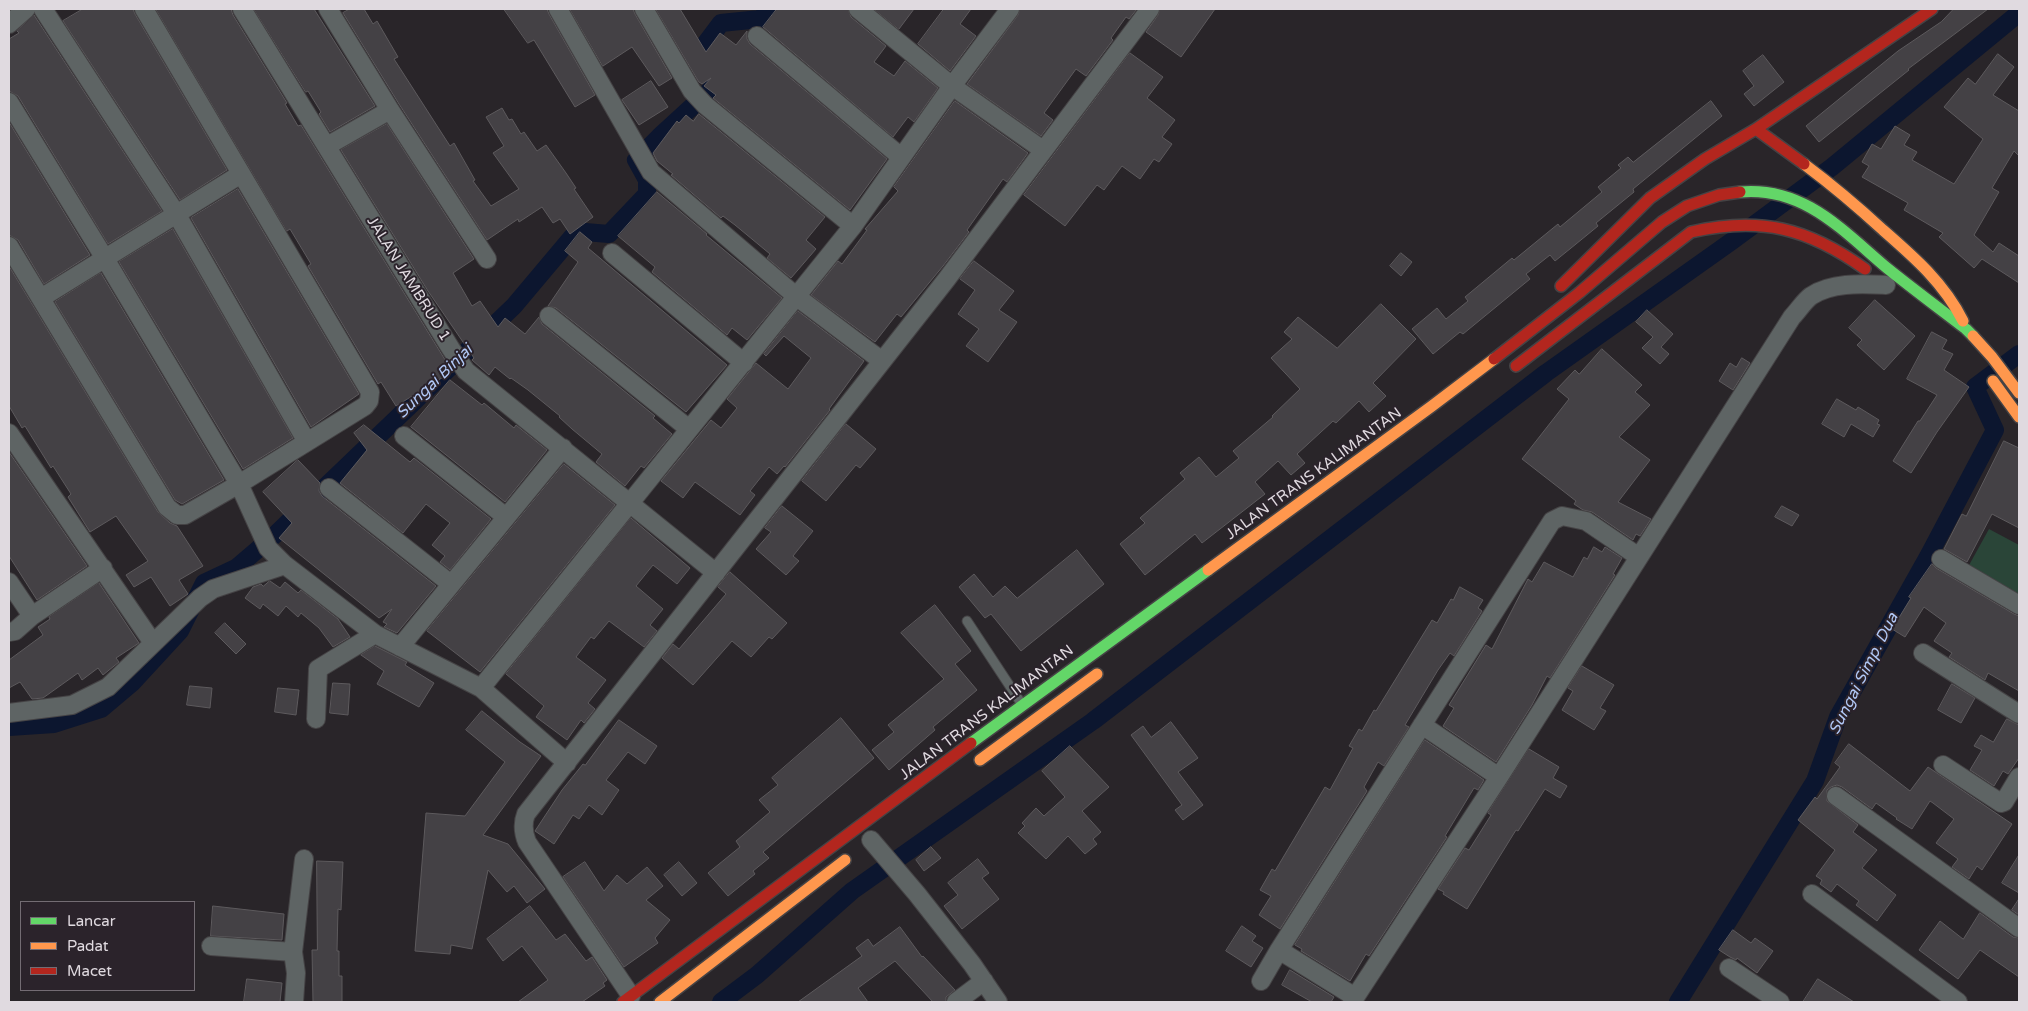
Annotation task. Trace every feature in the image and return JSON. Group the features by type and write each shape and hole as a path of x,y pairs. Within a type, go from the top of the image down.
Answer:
{"main road":[{"path":"1552,295 1650,198 1705,159 1756,129 1932,9"},
{"path":"1756,129 1846,196 1934,275 1956,306 1966,329"},
{"name":"JALAN TRANS KALIMANTAN","path":"627,999 1022,705 1432,406 1579,293 1662,222 1686,206 1720,195 1743,192 1775,194 1801,202 1828,217 1886,281"},
{"name":"JALAN TRANS KALIMANTAN","path":"1507,372 1691,232 1723,224 1742,222 1779,226 1836,248 1886,281 1966,329 1992,357 2012,386 2019,417"},
{"path":"1529,332 1541,310"},
{"name":"JALAN TRANS KALIMANTAN","path":"1988,375 2012,386"},
{"path":"971,767 1107,667"},
{"path":"660,1002 869,843"}],"street":[{"path":"9,24 26,9"},
{"path":"43,9 176,215 306,442"},
{"path":"9,246 172,513 185,516 365,406 369,401 370,392 144,9"},
{"name":"JALAN JAMBRUD 1","path":"242,9 466,371 716,573"},
{"path":"328,9 390,110 487,259"},
{"path":"558,9 651,172 797,297 882,361"},
{"path":"644,9 692,91 705,105 853,226"},
{"path":"858,9 952,86 1043,150"},
{"path":"627,999 527,842 523,833 523,821 526,814 946,280 1150,9"},
{"path":"481,688 853,226 1004,11"},
{"path":"757,36 901,157"},
{"path":"9,102 239,484 268,548 285,565 375,634 481,688 567,763"},
{"path":"327,146 390,110"},
{"path":"41,298 241,174"},
{"path":"612,253 744,363"},
{"path":"1279,950 1353,1000 1499,777 1792,317 1811,296 1837,286 1886,281"},
{"path":"549,316 689,429"},
{"path":"9,433 153,643"},
{"path":"404,436 506,517"},
{"path":"400,647 563,448"},
{"path":"329,488 451,584"},
{"path":"1261,981 1552,521 1562,516 1586,521 1639,557"},
{"path":"1941,558 2019,605"},
{"path":"9,713 72,705 108,687 181,614 213,589 285,565"},
{"path":"9,632 15,631 32,616 103,568"},
{"path":"9,582 32,616"},
{"path":"316,719 318,669 375,634"},
{"path":"1923,653 2019,714"},
{"path":"1422,725 1499,777"},
{"path":"1943,765 2001,803 2016,789"},
{"path":"1836,796 2019,928"},
{"path":"869,843 917,894 998,1002"},
{"path":"294,1002 296,973 293,952 304,859"},
{"path":"1812,894 1958,1002"},
{"path":"211,946 293,952"},
{"path":"1730,968 1780,1002"},
{"path":"956,1002 984,981"}],"lane":[{"path":"967,621 1022,705"}],"green space":[{"path":"1989,529 2019,545 2019,595 1968,567"}],"building":[{"path":"83,9 133,9 227,170 180,200 63,21"},
{"path":"156,9 231,9 287,103 285,104 298,126 301,125 447,363 437,369 445,376 396,406 381,382 378,384 308,266 311,264 290,229 287,231"},
{"path":"254,9 314,9 375,106 330,132 319,114 321,112 308,91 306,92"},
{"path":"350,9 364,9 373,24 377,21 398,57 394,59 450,146 454,143 475,180 473,181 491,206 519,189 493,153 504,146 486,117 502,108 509,120 512,119 521,134 524,132 537,151 546,145 576,188 574,189 593,217 570,234 560,219 553,223 542,207 519,222 518,219 487,240 343,13"},
{"path":"504,9 547,9 595,95 575,107 534,40 528,43"},
{"path":"570,9 633,9 672,78 659,86 632,47 603,66"},
{"path":"656,9 680,9 706,52 720,33 736,45 747,31 747,39 750,44 887,159 850,210 713,98 716,95 704,86 711,78 702,84 699,82"},
{"path":"777,9 848,9 851,17 886,46 874,62 894,76 905,61 938,88 914,122 908,117 893,137 763,27"},
{"path":"874,9 914,9 899,29"},
{"path":"944,9 971,9 960,24 976,36 950,71 918,44"},
{"path":"1020,9 1137,9 1129,19 1126,17 1111,38 1113,40 1086,76 1076,69 1044,113 1053,120 1041,136 967,84 1018,15"},
{"path":"1160,9 1215,9 1181,57 1146,32"},
{"path":"1954,9 1988,9 1908,69 1819,142 1806,126 1898,51 1941,22"},
{"path":"34,15 162,211 108,244 18,96 9,91 9,39 19,33 17,31"},
{"path":"1130,53 1163,77 1147,98 1175,120 1162,137 1172,144 1159,162 1154,159 1140,179 1122,166 1104,190 1097,185 1065,226 1024,195"},
{"path":"1998,54 2014,67 1993,95 2019,111 2019,156 2014,151 1992,188 1999,192 1974,235 1993,252 1999,243 2019,256 2019,283 1982,259 1974,268 1939,237 1943,233 1904,210 1908,203 1862,177 1869,166 1862,162 1872,144 1881,149 1895,126 1910,135 1904,145 1917,152 1912,160 1954,184 1983,139 1944,107 1968,78 1975,84"},
{"path":"1763,55 1784,82 1754,106 1744,94 1754,86 1743,71"},
{"path":"651,81 668,107 639,125 622,100"},
{"path":"955,101 1028,153 1007,182 1003,179 967,230 969,232 943,266 901,317 897,314 875,342 811,295 838,261 842,264 867,230 865,229 898,191 894,187"},
{"path":"1711,101 1722,116 1633,189 1634,192 1596,223 1598,226 1555,261 1550,255 1526,274 1530,279 1463,334 1460,332 1433,354 1412,329 1437,308 1446,319 1468,301 1465,297 1512,258 1514,260 1558,224 1560,227 1602,192 1598,187 1621,168 1618,165 1628,157 1633,162"},
{"path":"699,114 825,217 806,240 816,249 791,278 767,258 770,254 723,216 721,218 657,161 653,153 677,121 679,123 686,115 693,121"},
{"path":"9,122 90,255 44,284 18,240 9,235"},
{"path":"387,124 474,259 453,273 472,306 480,301 498,327 505,318 525,334 539,317 542,324 655,416 653,418 672,434 644,468 641,466 625,486 596,462 602,454 572,429 560,416 495,367 489,375 472,360 474,358 428,291 341,150"},
{"path":"238,189 359,394 311,427 191,218"},
{"path":"657,192 782,298 747,340 732,328 727,335 652,272 655,267 618,236"},
{"path":"173,229 293,438 243,469 119,262"},
{"path":"580,232 592,242 588,248 727,365 686,412 556,308 548,306 578,262 565,251"},
{"path":"1401,253 1412,262 1401,276 1390,266"},
{"path":"974,261 1014,291 999,310 1017,322 988,362 966,346 979,329 958,314 975,290 960,279"},
{"path":"9,266 158,512 170,523 177,526 203,566 179,580 188,594 170,606 151,577 134,587 126,575 148,561 116,516 90,532 68,497 71,494 53,466 51,468 25,426 22,428 9,406"},
{"path":"101,273 224,480 182,504 175,500 55,302"},
{"path":"1875,300 1915,336 1884,370 1857,345 1862,340 1849,328"},
{"path":"1381,304 1416,339 1373,383 1386,396 1369,412 1359,401 1336,423 1333,421 1297,454 1305,463 1291,475 1278,461 1255,482 1265,494 1202,543 1195,534 1145,575 1120,544 1145,523 1140,518 1185,479 1180,473 1199,457 1216,477 1239,458 1233,451 1273,417 1300,389 1271,358 1292,339 1284,332 1298,317 1337,348"},
{"path":"1647,310 1673,334 1661,347 1669,354 1660,364 1642,348 1653,337 1636,322"},
{"path":"798,311 864,361 830,410 785,467 777,474 769,467 750,491 755,495 740,515 695,482 683,498 661,481 711,420 721,428 737,408 727,399 756,363 788,389 811,358 784,336 766,356 764,354"},
{"path":"1932,332 1947,340 1942,349 1953,354 1944,370 1969,387 1911,473 1893,461 1937,395 1907,379"},
{"path":"1602,349 1642,385 1635,392 1650,405 1619,437 1650,460 1618,502 1651,519 1640,536 1636,534 1633,540 1592,512 1583,510 1574,504 1576,501 1522,459 1569,399 1557,389 1575,370 1579,374"},
{"path":"1742,358 1750,363 1733,390 1719,381 1730,363 1736,367"},
{"path":"450,380 482,405 484,403 514,428 516,425 547,450 505,502 411,427"},
{"path":"1837,399 1856,410 1858,407 1879,420 1877,424 1880,425 1873,437 1851,424 1844,437 1822,424"},
{"path":"846,424 876,449 860,468 856,465 826,501 802,481"},
{"path":"364,425 410,462 414,458 491,519 450,570 440,562 445,556 432,545 450,523 426,504 403,533 340,483 367,450 354,433"},
{"path":"2004,441 2019,448 2019,528 1992,514 1967,562 1944,549 1962,514 1966,516"},
{"path":"9,452 87,566 37,600 9,556"},
{"path":"298,460 320,483 319,491 322,496 436,586 397,633 384,627 387,624 383,622 392,609 379,618 279,538 292,523 263,492"},
{"path":"564,464 615,505 480,672 427,631"},
{"path":"782,506 813,531 793,556 799,561 786,575 756,549 771,532 765,528"},
{"path":"1782,506 1799,515 1792,526 1775,517"},
{"path":"631,518 690,568 677,584 653,565 636,586 663,609 650,625 657,631 644,647 609,621 594,639 591,637 576,657 606,680 588,703 595,709 584,723 581,720 567,740 536,717 544,706 506,674"},
{"path":"1594,547 1602,552 1605,547 1622,558 1613,574 1615,575 1550,678 1547,676 1532,705 1496,762 1443,726 1454,708 1449,705 1486,645 1492,649 1528,579 1532,582 1544,562 1573,577 1584,557 1587,559"},
{"path":"1077,550 1104,584 1021,651 991,614 985,618 959,587 974,574 993,597 1005,586 1017,598"},
{"path":"1932,564 2019,616 2019,691 1988,673 1985,680 1949,657 1952,653 1934,641 1946,623 1924,607 1905,637 1892,629 1911,598 1909,597"},
{"path":"730,572 787,623 772,639 769,637 751,657 732,641 693,685 662,658 673,644 679,649 726,594 718,587"},
{"path":"270,581 280,588 285,582 298,593 301,590 338,619 350,637 333,647 319,628 301,613 298,617 286,606 278,616 263,604 260,609 245,598 253,587 261,584 263,586"},
{"path":"99,583 139,643 116,658 119,662 103,675 98,668 82,680 78,673 43,698 32,699 20,682 9,688 9,660 43,635 38,627 50,619 49,617"},
{"path":"1460,587 1483,600 1478,608 1482,611 1454,656 1450,653 1438,670 1405,725 1409,727 1384,766 1378,762 1364,787 1367,791 1280,929 1259,915 1271,896 1260,890 1272,869 1275,871 1325,787 1330,790 1353,748 1349,746 1359,729 1362,731 1374,710 1376,711 1432,620 1437,623"},
{"path":"935,605 971,651 955,664 977,690 933,727 935,730 889,770 872,750 894,732 888,725 944,679 901,633"},
{"path":"225,623 246,644 236,654 215,633"},
{"path":"375,646 407,662 405,665 434,683 419,707 377,684 384,671 361,655"},
{"path":"1582,666 1614,685 1600,708 1606,711 1594,730 1562,710 1573,691 1568,688"},
{"path":"333,683 350,684 348,715 330,713"},
{"path":"1952,684 1975,698 1961,723 1938,710"},
{"path":"190,686 212,688 210,708 187,705"},
{"path":"278,688 299,690 296,715 275,712"},
{"path":"482,711 520,742 541,756 483,835 508,844 545,889 527,903 514,886 507,892 488,870 472,949 451,945 450,954 415,951 426,813 465,816 505,762 466,730"},
{"path":"841,718 874,758 763,852 769,858 753,871 755,874 728,896 708,873 740,847 736,841 770,812 759,800 778,785 772,778"},
{"path":"2007,719 2019,725 2019,758 2008,774 2003,771 1994,786 1970,770 1982,750 1974,746 1981,735 1993,742"},
{"path":"619,720 657,746 645,764 628,752 606,780 619,790 602,815 589,805 579,819 573,815 554,844 535,831 562,790 583,764 585,765"},
{"path":"1171,722 1198,758 1178,772 1203,805 1183,820 1175,810 1182,805 1131,735 1143,726 1151,737"},
{"path":"1425,740 1484,780 1478,790 1474,788 1445,836 1447,837 1369,956 1366,954 1350,981 1301,951 1302,949 1295,945"},
{"path":"1849,744 1910,791 1928,767 2012,824 1982,870 1977,866 1969,879 1952,867 1958,859 1936,843 1954,819 1930,801 1912,829 1876,803 1872,809 1837,785 1827,790 1827,801 1858,825 1853,832 1877,850 1862,868 1896,895 1877,921 1856,905 1859,901 1837,884 1831,892 1820,884 1822,880 1816,876 1835,850 1798,820 1815,797 1817,799 1840,767 1835,763"},
{"path":"1070,746 1109,787 1082,811 1101,832 1093,839 1097,844 1085,854 1068,836 1046,859 1018,833 1025,826 1022,823 1036,808 1044,816 1065,797 1042,771"},
{"path":"1529,749 1559,767 1553,778 1567,786 1560,798 1545,789 1518,831 1516,830 1467,909 1438,889 1465,848 1469,850 1491,815 1488,813"},
{"path":"931,847 941,858 924,871 916,860"},
{"path":"2019,855 2019,893 2002,883"},
{"path":"978,859 989,873 982,878 999,899 962,929 944,906 958,895 948,883"},
{"path":"317,861 343,862 341,910 338,909 337,951 339,951 339,976 342,976 342,1002 313,1002 312,950 317,950"},
{"path":"585,862 604,891 617,875 627,884 647,867 663,886 646,900 670,920 655,938 658,943 624,967 563,877"},
{"path":"679,862 697,883 682,896 664,875"},
{"path":"2019,899 2019,915 2012,910"},
{"path":"213,906 284,914 282,940 211,936"},
{"path":"530,906 556,940 565,934 586,961 592,957 607,980 603,983 605,986 582,1002 518,1002 548,980 522,946 503,961 487,939"},
{"path":"1980,913 2013,937 2019,938 2019,977 1980,950 1958,979 1919,950 1940,921 1963,939"},
{"path":"1242,926 1256,936 1252,941 1263,948 1251,967 1226,951"},
{"path":"900,927 922,957 955,990 946,997 946,1002 933,1002 895,961 858,988 868,1002 798,1002 862,956 856,948 868,939 873,946"},
{"path":"1733,930 1751,943 1755,938 1773,951 1757,973 1737,958 1736,960 1719,950"},
{"path":"1290,970 1334,997 1331,1002 1312,1002 1282,985"},
{"path":"247,979 282,983 280,1002 244,1002"},
{"path":"1818,979 1854,1002 1803,1002"}],"waterway":[{"name":"Sungai Binjai","path":"9,727 54,724 101,709 133,682 180,631 204,583 236,568 277,533 514,306 572,237 585,232 609,234 647,194 647,180 636,160 719,82 722,73 706,43 721,23 760,19 772,9"},
{"path":"721,1002 757,975 852,891 1093,721 1546,373 1732,241 1832,167 2019,13"},
{"name":"Sungai Simp. Dua","path":"1678,1002 1815,781 1838,717 1929,555 1995,430 1975,387 2019,354"}],"traffic: fast":[{"path":"1740,192 1763,192 1784,196 1821,214 1973,336"},
{"path":"971,743 1208,570"}],"traffic: slow":[{"path":"1804,164 1854,205 1928,271 1947,295 1963,321"},
{"path":"1973,336 1992,357 2019,393"},
{"path":"1208,570 1494,359"},
{"path":"1993,381 2019,417"},
{"path":"980,760 1097,674"},
{"path":"660,1002 845,860"}],"traffic: jam":[{"path":"1756,129 1932,9"},
{"path":"1561,286 1650,198 1705,159 1756,129 1804,164"},
{"path":"1494,359 1579,293 1662,222 1687,206 1719,195 1740,192"},
{"path":"1516,366 1691,232 1739,225 1782,229 1803,235 1823,244 1865,269"},
{"path":"623,1002 971,743"}]}
